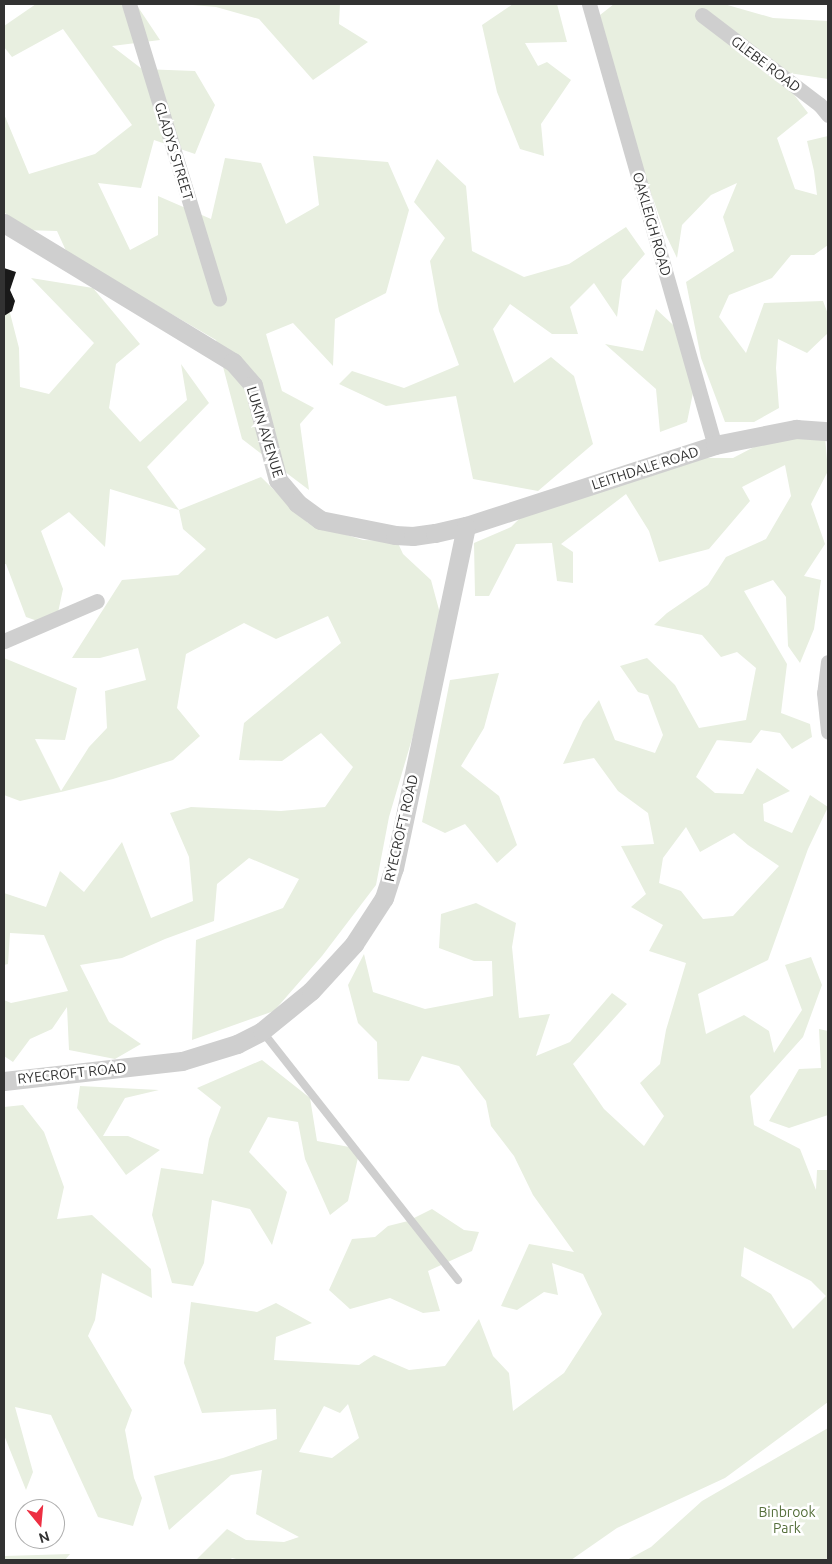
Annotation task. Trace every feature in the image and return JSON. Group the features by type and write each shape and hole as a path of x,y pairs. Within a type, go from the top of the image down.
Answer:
{"street":[{"name":"GLADYS STREET","path":"129,4 219,299"},
{"name":"OAKLEIGH ROAD","path":"589,4 715,445"},
{"name":"GLEBE ROAD","path":"702,15 820,104 828,115"},
{"name":"LUKIN AVENUE","path":"4,223 233,362 253,385 278,480 297,502 320,520 394,535 413,536 466,526"},
{"name":"LEITHDALE ROAD","path":"466,526 715,445 796,429 828,431"},
{"name":"RYECROFT ROAD","path":"4,1081 182,1061 237,1044 262,1031 311,991 333,968 371,920 384,898 394,868 466,526"},
{"path":"4,641 97,601"},
{"path":"828,662 824,694 828,732"}],"lane":[{"path":"262,1031 458,1280"}],"green space":[{"path":"36,4 136,4 160,40 112,46 142,69 195,71 215,105 195,154 154,140 141,188 98,183 130,250 158,235 158,196 211,219 225,158 261,163 286,224 319,205 313,156 388,162 409,210 386,293 335,319 333,366 293,323 266,334 282,391 314,408 300,424 309,490 242,439 216,340 67,253 57,231 23,230 4,212 4,114 29,174 95,154 132,125 63,29 12,57 4,47 4,26"},
{"path":"181,4 340,4 339,24 368,42 313,80 259,19 216,7"},
{"path":"513,4 557,4 567,42 525,43 538,66 547,62 571,80 541,124 544,156 520,149 497,92 482,25"},
{"path":"614,4 724,4 773,18 828,21 828,79 776,71 808,113 777,138 795,189 817,195 807,141 828,136 828,245 814,255 791,255 772,278 729,295 719,317 746,353 764,303 823,301 828,314 828,333 807,353 778,339 776,368 779,408 754,422 725,422 701,358 686,282 734,251 723,217 737,183 711,195 682,225 677,258 666,235 624,118 600,15"},
{"path":"437,159 466,186 472,251 524,277 569,264 626,227 645,254 622,280 617,317 594,283 570,307 578,334 552,334 510,304 493,329 514,383 551,357 574,376 593,444 538,491 473,479 456,396 386,406 339,384 352,371 404,388 459,365 439,311 430,261 445,238 414,202"},
{"path":"31,278 93,288 140,344 116,364 109,408 140,442 187,400 181,364 209,403 147,467 179,510 110,489 105,547 69,512 41,531 63,589 55,627 26,617 6,564 4,564 4,312 10,313 19,348 20,387 49,394 94,343"},
{"path":"656,309 685,336 694,388 687,422 660,432 656,389 605,344 643,351"},
{"path":"825,437 828,471 811,504 825,544 804,576 821,580 814,629 800,663 788,646 786,597 773,580 744,591 787,664 781,713 810,724 812,737 792,749 780,733 761,730 751,743 717,740 696,777 715,793 743,794 757,768 790,791 763,804 764,821 792,833 810,795 828,807 808,849 768,960 698,994 706,1034 744,1015 769,1031 774,1053 802,1010 785,965 811,957 822,985 803,1037 750,1096 754,1125 800,1149 816,1190 817,1170 828,1170 828,1402 725,1478 617,1528 571,1560 240,1560 232,1558 230,1560 196,1560 227,1529 246,1540 284,1542 299,1537 256,1514 262,1470 231,1475 169,1530 154,1476 223,1458 277,1439 276,1409 202,1413 184,1363 191,1302 257,1312 276,1303 312,1323 276,1337 274,1360 359,1365 374,1355 409,1370 445,1366 479,1319 493,1356 509,1373 513,1411 564,1373 602,1314 583,1274 552,1263 558,1295 544,1292 517,1310 501,1306 529,1244 574,1252 533,1195 514,1156 491,1126 486,1101 459,1066 422,1056 409,1081 378,1079 377,1042 358,1023 348,985 364,954 373,992 425,1009 493,996 492,961 474,961 439,948 441,914 476,903 516,923 512,947 519,1018 550,1014 536,1056 570,1042 612,993 627,1004 573,1064 604,1109 644,1146 664,1116 640,1083 660,1064 666,1030 686,963 649,951 663,925 631,907 646,894 621,846 654,844 648,813 618,791 594,758 563,764 583,721 599,700 615,740 655,753 663,735 648,695 638,692 620,666 647,658 675,685 699,728 746,720 756,668 737,652 721,657 702,635 654,625 667,613 708,585 726,557 766,539 791,496 785,465 742,487 750,501 709,549 659,562 649,531 626,494 561,544 573,552 573,583 557,581 552,543 516,544 489,596 475,596 474,543 511,527 524,514 692,458 733,458 771,438","holes":["686,827 700,852 734,833 779,866 733,916 703,919 681,891 659,883 663,858","744,1247 811,1281 826,1296 793,1329 771,1294 741,1276","348,1404 359,1438 332,1458 299,1452 324,1406 340,1413"]},
{"path":"261,477 308,523 363,540 397,541 403,554 431,580 449,647 432,671 389,817 376,885 322,956 274,1011 192,1040 196,940 283,908 299,879 249,858 217,884 214,921 165,939 122,958 80,965 109,1022 141,1044 115,1059 69,1050 67,1007 52,1029 30,1039 13,1062 4,1056 4,1000 11,1003 68,991 44,935 10,933 8,964 4,965 4,893 46,907 60,871 84,892 122,842 151,918 193,901 189,857 170,813 191,807 281,811 325,807 353,767 321,733 282,761 239,760 244,723 341,643 328,616 276,639 244,623 186,654 177,708 200,736 173,760 113,779 20,801 4,795 4,658 77,688 65,740 35,739 61,791 89,747 107,728 105,691 146,680 138,648 100,658 72,658 122,580 178,575 206,549 183,529 179,510"},
{"path":"499,673 484,728 461,766 499,796 517,845 497,863 465,824 445,833 422,822 450,680"},
{"path":"819,1029 828,1031 828,1115 789,1128 769,1121 799,1069 821,1068"},
{"path":"262,1060 310,1098 317,1141 360,1149 348,1201 330,1215 305,1159 298,1122 268,1117 249,1152 287,1192 272,1245 250,1209 212,1200 204,1263 193,1286 172,1283 152,1215 161,1168 203,1174 209,1139 221,1107 197,1088"},
{"path":"80,1086 159,1090 125,1098 103,1136 128,1136 160,1150 126,1175 77,1108"},
{"path":"23,1105 44,1132 64,1187 57,1219 92,1215 151,1269 152,1298 102,1273 95,1320 88,1336 132,1410 125,1430 134,1478 142,1498 133,1526 98,1517 51,1415 15,1407 33,1472 26,1490 4,1435 4,1107"},
{"path":"432,1209 464,1230 479,1232 472,1251 428,1271 440,1311 423,1313 390,1298 350,1309 329,1290 352,1239 375,1237 388,1226 408,1221"},
{"name":"Binbrook Park","path":"828,1428 828,1560 627,1560 651,1547 702,1501"},
{"path":"70,1554 65,1560 4,1560 5,1556"}],"building":[{"path":"4,268 16,272 10,290 15,301 12,311 4,316"}]}
